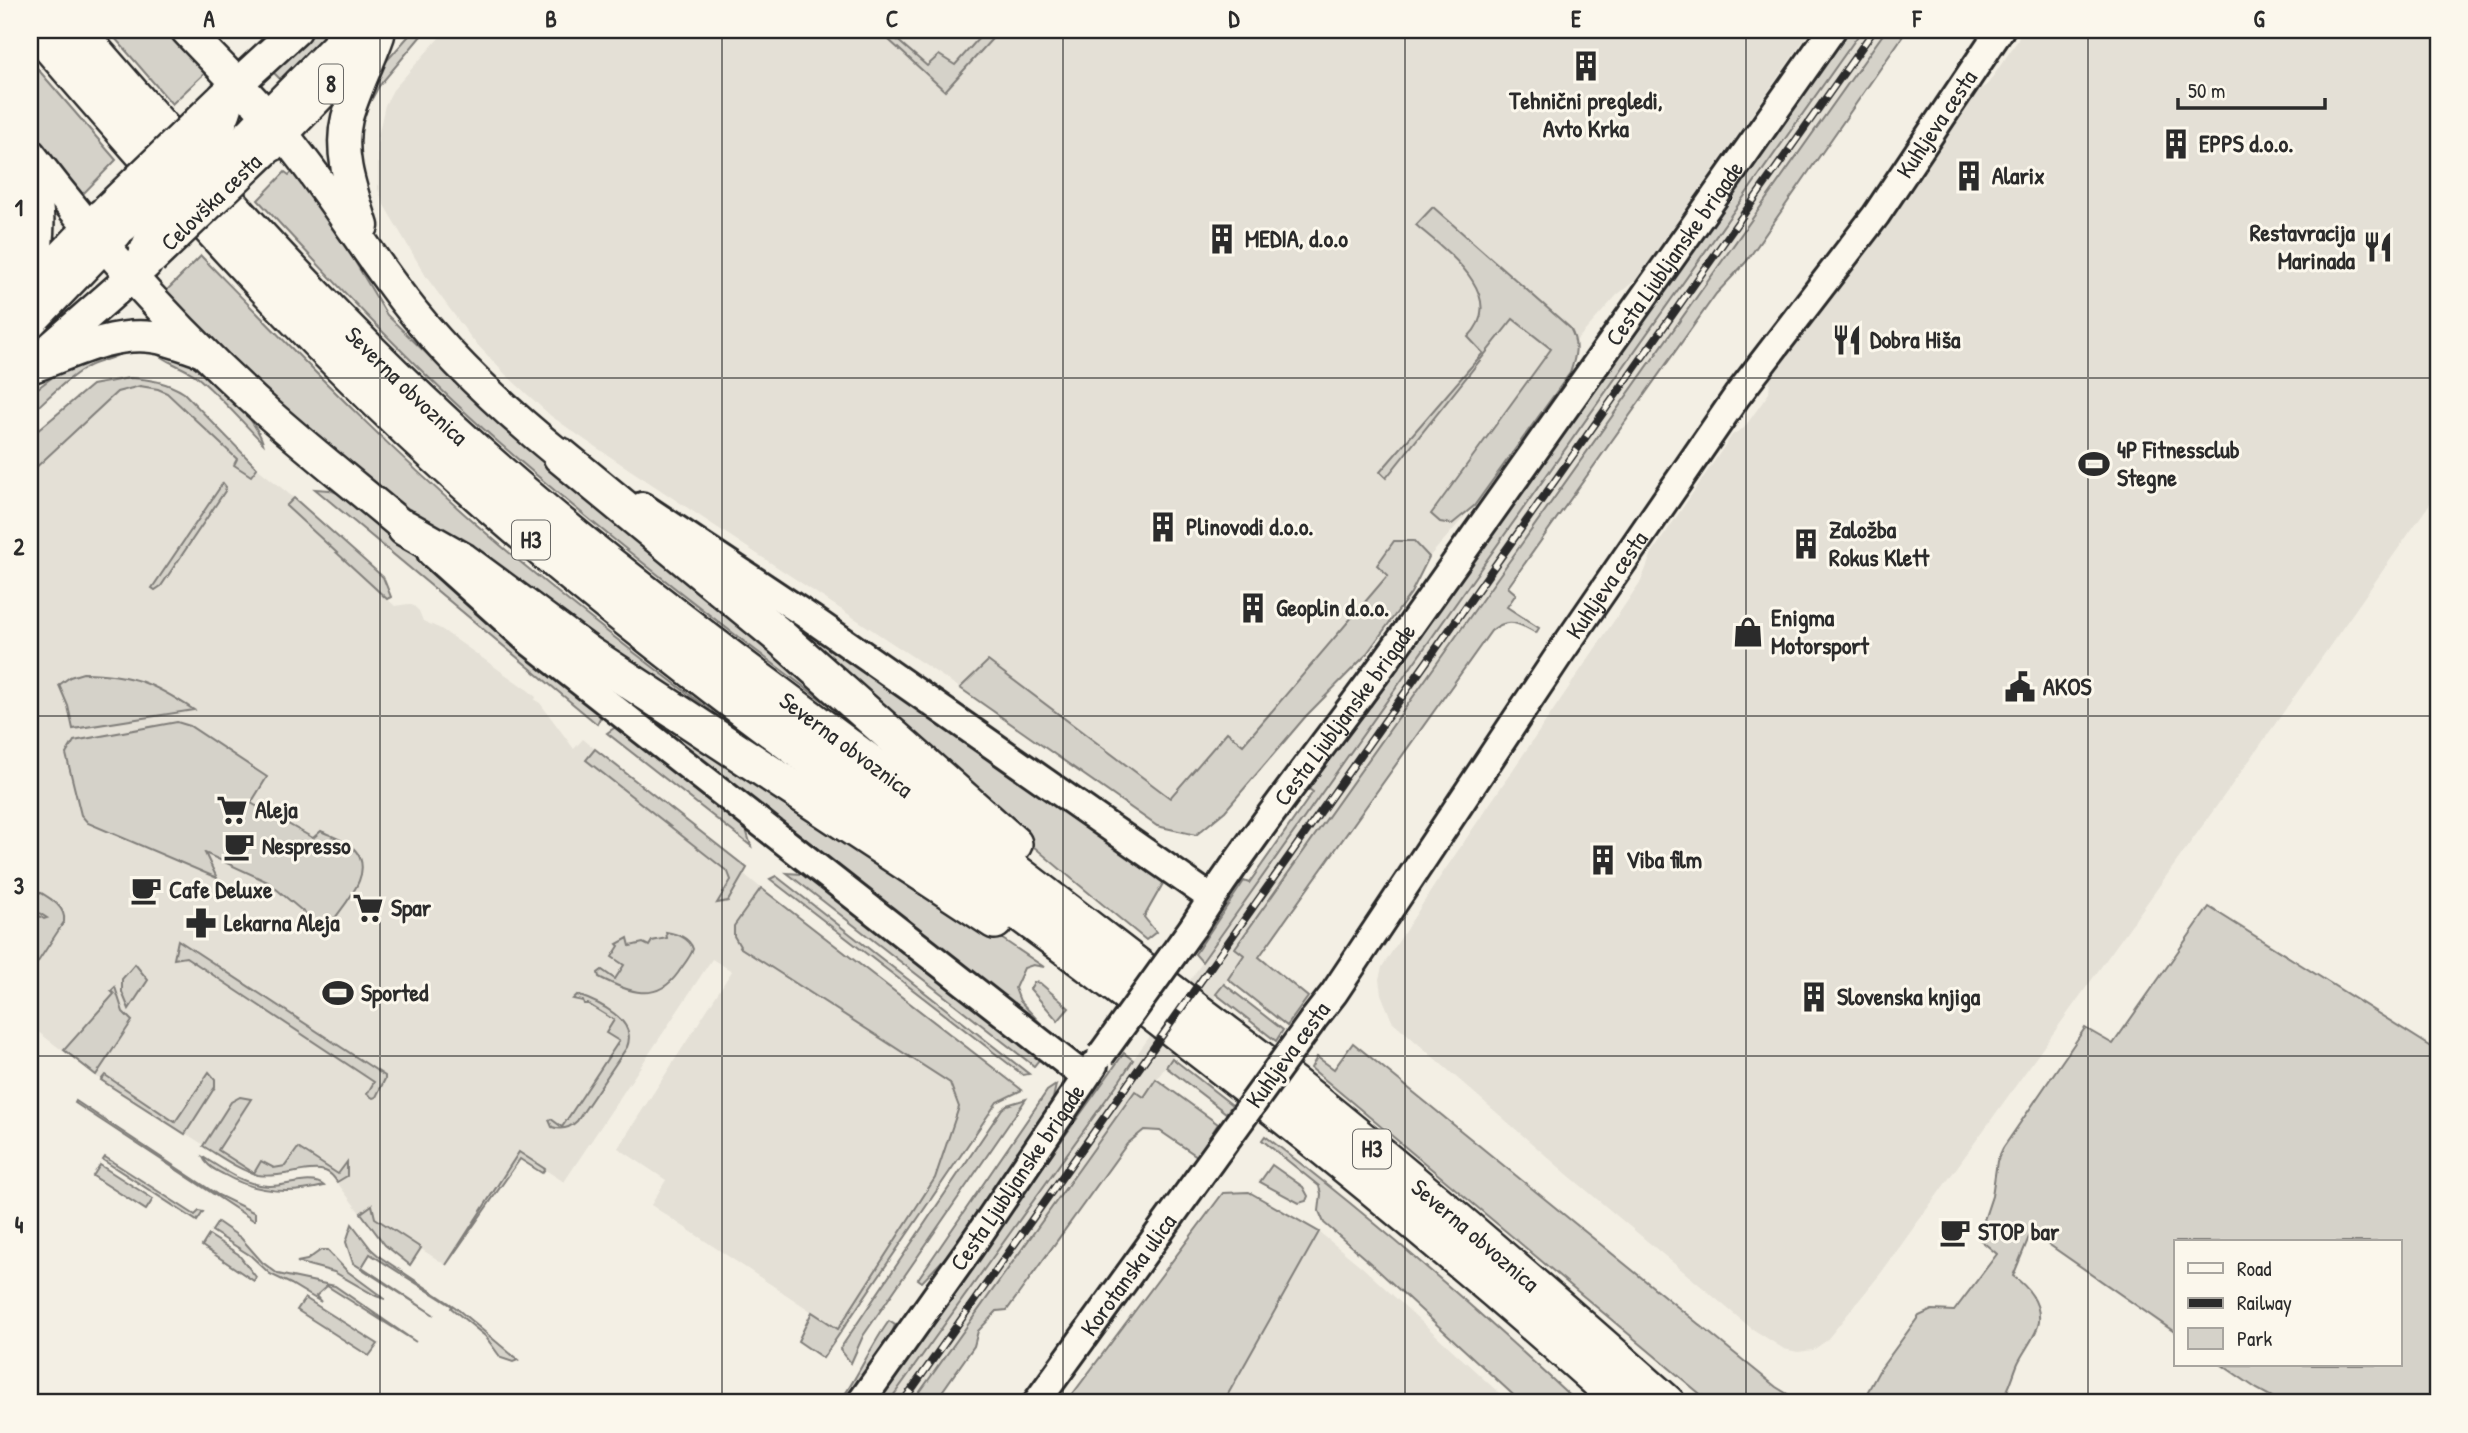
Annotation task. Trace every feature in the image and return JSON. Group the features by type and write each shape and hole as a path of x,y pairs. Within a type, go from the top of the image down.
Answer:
{"highway":[{"name":"Severna obvoznica","path":"36,30 292,317 420,441 564,568 757,719 1320,1105 1485,1242 1604,1366 1667,1403"},
{"name":"Severna obvoznica","path":"76,30 243,221 304,286 379,362 496,470 577,540 1108,961"},
{"path":"405,528 463,561 601,663 1040,950 1070,964 1108,961 1101,924 1080,899 1026,855 777,634 561,456"},
{"name":"Severna obvoznica","path":"1604,1366 1623,1403"},
{"path":"1604,1366 1615,1403"},
{"path":"1604,1366 1681,1403"}],"main road":[{"path":"186,30 228,91 335,201 404,300 452,357 498,403 561,456"},
{"path":"30,324 106,227 228,91 296,30"},
{"path":"372,32 344,138 350,184 372,254"},
{"name":"Celovška cesta","path":"30,367 144,270 195,220 266,133 372,32"},
{"path":"30,156 106,227 144,270 204,353 277,421 405,528"},
{"path":"30,156 40,230 30,276"},
{"path":"30,289 106,227"},
{"path":"30,367 118,338 154,337 204,353"}],"street":[{"name":"Cesta Ljubljanske brigade","path":"860,1403 970,1248 1085,1077 1395,647 1832,30"},
{"name":"Kuhljeva cesta","path":"1221,1147 1334,993 1557,658 1737,396 1876,215 2000,30"},
{"path":"561,456 712,551 1212,898"},
{"path":"405,528 456,578 531,643 1085,1077"},
{"name":"Korotanska ulica","path":"1037,1403 1221,1147"}],"shaded area":[{"path":"446,30 1811,30 1637,279 1617,295 1577,340 1576,357 1570,373 1474,506 1429,557 1411,593 1365,656 1306,716 1225,810 1207,827 988,661 960,688 585,440 551,416 505,374 472,339 427,278 384,205 378,189 378,136 385,105 393,90"},
{"path":"1862,30 1886,30 1235,948 1245,955 1144,1097 1135,1091 912,1403 888,1403 1220,938"},
{"path":"2020,30 2438,30 2438,492 2254,754 1881,1273 1826,1341 1813,1350 1798,1352 1784,1349 1751,1328 1567,1174 1392,1021 1381,994 1379,979 1382,967 1436,883 1641,581 1652,553 1732,435 1744,428 1769,393 1770,379 1975,92 1987,85 2018,40"},
{"path":"140,386 167,393 237,459 234,464 253,474 257,468 294,498 287,507 395,606 414,606 423,621 441,629 529,691 574,749 583,739 595,749 586,761 728,872 731,880 718,902 728,901 744,874 761,888 747,908 745,951 950,1084 959,1107 935,1178 838,1329 651,1205 666,1180 618,1148 732,971 712,959 564,1182 518,1152 446,1265 421,1249 410,1265 401,1258 372,1229 330,1173 321,1170 270,1176 242,1169 101,1080 33,1028 30,1022 30,473 117,393"},
{"path":"1319,1232 1362,1267 1510,1403 1223,1403"}],"green space":[{"path":"108,30 169,30 208,70 172,104"},
{"path":"313,30 339,30 285,84 269,68"},
{"path":"414,30 426,30 379,86 360,128 355,119 383,65"},
{"path":"878,30 886,30 927,66 939,55 955,65 986,30 1000,30 945,91"},
{"path":"1849,30 1862,30 1202,962 1195,954 1244,881 1249,883 1313,792 1309,789 1368,704 1371,706"},
{"path":"1886,30 1907,30 1746,262 1716,294 1508,587 1516,594 1507,607 1539,628 1536,633 1514,623 1503,624 1491,631 1259,957 1308,997 1287,1026 1228,979 1244,955 1235,948"},
{"path":"30,60 116,160 81,196 30,129"},
{"path":"294,170 327,215 387,315 493,419 880,743 637,558 497,441 404,354 258,200 285,172 289,175"},
{"path":"1433,207 1570,328 1576,345 1570,373 1474,506 1452,524 1440,522 1431,514 1551,349 1513,319 1386,478 1380,472 1483,353 1468,337 1479,321 1482,306 1477,290 1456,260 1416,225"},
{"path":"201,256 350,407 506,550 611,635 791,771 582,632 445,536 313,434 250,380 163,294"},
{"path":"153,350 186,358 204,369 253,423 263,443 196,376 162,358"},
{"path":"124,351 79,372 30,414 30,394 78,358"},
{"path":"129,378 158,382 184,393 257,468 251,476 234,465 237,459 167,393 140,386 117,392 30,473 30,437 92,385"},
{"path":"223,483 225,491 161,586 155,590 152,588"},
{"path":"315,489 330,490 347,497 599,711 597,724"},
{"path":"294,498 383,577 391,597 387,599 286,506"},
{"path":"1394,541 1414,541 1429,557 1411,593 1365,656 1306,716 1225,811 1196,835 1157,826 960,688 988,661 1170,798 1227,732 1243,745 1388,575 1377,565"},
{"path":"693,549 1165,880 1144,917 1156,932 1146,940 918,747"},
{"path":"517,612 1044,967 1033,965 1024,968 1015,988 1020,1001 1047,1033 621,702"},
{"path":"83,673 116,675 142,682 194,710 73,729 68,706 59,685 70,677"},
{"path":"177,722 190,726 267,777 251,803 313,838 321,831 355,850 362,869 360,879 331,924 320,926 268,882 205,853 217,878 88,823 81,815 66,754 74,741"},
{"path":"617,726 745,826 751,846 607,733"},
{"path":"595,749 747,868 728,901 717,903 731,880 728,872 586,760"},
{"path":"787,873 802,874 815,880 1042,1056 1034,1066"},
{"path":"776,876 1029,1074 1023,1075 770,879"},
{"path":"30,886 58,905 62,910 64,922 30,974 30,910 44,919 47,918 30,907"},
{"path":"761,888 1022,1090 997,1102 823,1358 798,1341 812,1312 838,1329 935,1178 959,1107 950,1083 741,948 734,936 734,926"},
{"path":"2209,907 2438,1051 2438,1403 2283,1403 2223,1366 2402,1366 2402,1240 2174,1240 2174,1332 2031,1232 2013,1276 2032,1295 2038,1308 2039,1322 2000,1403 1868,1403 1868,1391 1879,1371 1919,1316 1932,1310 1954,1311 1997,1254 1978,1238 1992,1196 1997,1161 2003,1148 2085,1028 2113,1044"},
{"path":"666,932 686,939 693,949 669,983 651,992 641,992 620,987 599,977 598,973 602,970 615,979 624,965 612,957 619,946 617,944 628,938 630,946 643,943 649,946 652,941 667,938"},
{"path":"178,940 385,1076 376,1097 367,1094 374,1082 186,957 174,959"},
{"path":"135,964 148,980 129,1009 122,992 122,979"},
{"path":"1034,982 1040,983 1069,1008 1058,1021 1030,989"},
{"path":"1224,984 1283,1030 1276,1041 1216,994"},
{"path":"115,987 123,1012 132,1021 96,1075 64,1050 114,994 111,991"},
{"path":"577,995 605,1007 614,1014 627,1028 629,1037 627,1047 577,1121 568,1127 555,1128 549,1120 562,1127 619,1041 606,1033 614,1020 583,1001 573,999"},
{"path":"1353,1043 1776,1387 1802,1403 1711,1403 1311,1068 1317,1057 1334,1069"},
{"path":"1124,1053 1133,1060 1120,1080 888,1403 874,1403"},
{"path":"1172,1058 1232,1105 1226,1113 1166,1067"},
{"path":"209,1072 215,1079 215,1087 185,1134 101,1080 105,1075 175,1122"},
{"path":"1156,1079 1218,1124 1197,1156 1160,1131 1144,1130 1127,1144 1007,1310 997,1311 978,1331 974,1346 934,1403 912,1403 1135,1091 1144,1097"},
{"path":"1056,1085 1052,1103 960,1242 922,1282 918,1279 1047,1091"},
{"path":"240,1097 251,1099 218,1150 254,1173 261,1161 274,1168 285,1166 298,1148 338,1174 347,1162 347,1176 337,1182 329,1173 318,1170 258,1175 236,1166 203,1146 231,1102"},
{"path":"1026,1099 863,1336 851,1363 840,1349 1002,1109"},
{"path":"76,1101 218,1195 255,1213 255,1220 75,1103"},
{"path":"1265,1136 1425,1266 1578,1403 1522,1403 1324,1223 1319,1211 1319,1186 1262,1140"},
{"path":"519,1152 545,1169 542,1173 520,1159 446,1265"},
{"path":"105,1157 195,1215 199,1211 203,1212 197,1221 103,1160"},
{"path":"203,1157 251,1183 275,1186 313,1182 324,1186 285,1191 259,1188 217,1171"},
{"path":"100,1165 153,1199 146,1210 93,1176"},
{"path":"1272,1165 1303,1187 1308,1196 1306,1201 1299,1203 1260,1182"},
{"path":"1249,1192 1319,1232 1223,1403 1066,1403 1223,1193"},
{"path":"372,1205 375,1218 421,1248 410,1265 385,1245 361,1213"},
{"path":"218,1222 241,1238 262,1262 278,1274 335,1286 416,1342 327,1286 316,1296 321,1302 270,1274 251,1256 212,1231"},
{"path":"352,1224 380,1257 455,1307 518,1360 513,1362 501,1358 485,1336 451,1308 452,1306 370,1254 362,1267 434,1315 353,1263 346,1242"},
{"path":"209,1235 238,1254 256,1277 254,1281 202,1246"},
{"path":"321,1250 327,1250 347,1271 385,1299 334,1272 297,1262 307,1260"},
{"path":"305,1298 378,1344 369,1356 297,1310"},
{"path":"889,1321 895,1325 887,1345 847,1403 839,1403 876,1341"}],"railway":[{"path":"902,1403 1874,30"}],"place":[{"name":"Tehnični pregledi, Avto Krka","path":"1586,66"},
{"name":"EPPS d.o.o.","path":"2176,144"},
{"name":"Alarix","path":"1969,176"},
{"name":"MEDIA, d.o.o","path":"1222,239"},
{"name":"Restavracija Marinada","path":"2378,247"},
{"name":"Dobra Hiša","path":"1847,340"},
{"name":"4P Fitnessclub Stegne","path":"2094,464"},
{"name":"Plinovodi d.o.o.","path":"1163,527"},
{"name":"Založba Rokus Klett","path":"1806,544"},
{"name":"Geoplin d.o.o.","path":"1253,608"},
{"name":"Enigma Motorsport","path":"1748,632"},
{"name":"AKOS","path":"2020,687"},
{"name":"Aleja","path":"232,810"},
{"name":"Nespresso","path":"239,846"},
{"name":"Viba film","path":"1603,860"},
{"name":"Cafe Deluxe","path":"146,890"},
{"name":"Spar","path":"368,908"},
{"name":"Lekarna Aleja","path":"201,923"},
{"name":"Sported","path":"338,993"},
{"name":"Slovenska knjiga","path":"1814,997"},
{"name":"STOP bar","path":"1955,1232"}]}
